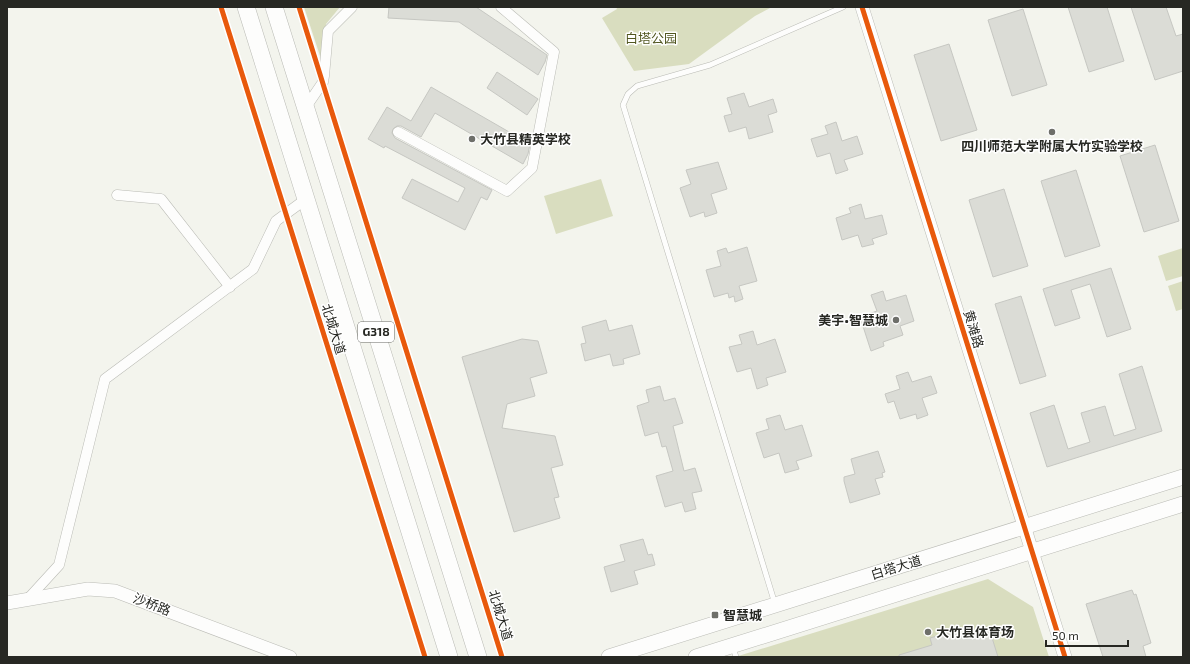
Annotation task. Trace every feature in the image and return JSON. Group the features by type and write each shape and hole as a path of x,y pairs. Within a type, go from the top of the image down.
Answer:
{"highway":[{"name":"北城大道","path":"246,7 449,657"},
{"name":"G318","path":"274,7 478,657"}],"main road":[{"name":"白塔大道","path":"609,657 1183,477"},
{"name":"白塔大道","path":"696,657 734,651 1032,552 1183,504"}],"street":[{"path":"306,107 323,82 328,31 352,7"},
{"path":"398,132 507,191 532,168 554,52 500,7"},
{"name":"黄滩路","path":"862,7 1065,657"},
{"path":"117,195 162,199 230,287"},
{"path":"27,600 59,564 105,379 230,287 253,268 276,221 306,199"},
{"name":"沙桥路","path":"7,603 88,589 115,591 290,657"}],"lane":[{"path":"776,605 623,105 628,94 637,86 710,65 843,7"}],"green space":[{"path":"304,7 340,7 326,24 322,62"},
{"name":"白塔公园","path":"616,7 772,7 755,16 689,64 634,71 602,18 617,9"},
{"path":"601,179 613,216 556,234 544,196"},
{"path":"1183,248 1183,276 1166,281 1158,256"},
{"path":"1183,281 1183,309 1176,311 1168,286"},
{"name":"大竹县体育场","path":"988,579 1033,607 1049,657 735,657"}],"building":[{"path":"389,7 476,7 547,55 545,62 538,75 459,22 388,18"},
{"path":"1068,7 1107,7 1124,61 1089,72"},
{"path":"1131,7 1166,7 1176,36 1183,34 1183,71 1155,80"},
{"path":"1023,9 1047,85 1012,96 988,20"},
{"path":"949,44 977,130 941,141 914,55"},
{"name":"大竹县精英学校","path":"497,72 538,99 527,115 487,88"},
{"path":"431,87 530,144 528,154 523,164 435,113 421,137 401,126 397,126 393,129 392,133 395,138 492,190 487,200 481,197 465,230 402,198 412,179 458,202 465,188 385,146 384,148 368,139 387,107 411,121"},
{"path":"744,93 749,107 773,99 777,112 768,115 773,132 749,139 746,127 729,132 724,116 732,114 727,98"},
{"path":"836,122 842,141 857,136 863,154 844,160 848,170 836,174 830,153 817,157 811,139 828,134 825,126"},
{"path":"1155,145 1179,221 1144,232 1120,156"},
{"path":"718,162 727,189 711,194 717,213 705,217 704,212 690,217 680,188 691,184 686,170"},
{"path":"1076,170 1100,246 1065,257 1041,181"},
{"path":"1004,189 1028,266 993,277 969,200"},
{"path":"861,204 865,219 882,215 887,234 872,239 874,244 862,247 858,235 842,240 836,218 851,213 849,208"},
{"path":"747,247 757,281 739,286 743,299 735,302 734,296 729,298 728,293 714,297 706,270 721,266 717,251 726,248 728,253"},
{"path":"1111,268 1131,329 1107,337 1090,284 1071,290 1080,318 1055,326 1043,289"},
{"name":"美宇•智慧城","path":"883,291 886,301 906,295 914,321 900,326 903,335 883,342 884,346 871,351 860,317 877,311 871,295"},
{"path":"1021,296 1046,376 1020,384 995,304"},
{"path":"606,320 609,331 632,325 640,354 623,359 624,364 613,366 610,354 585,361 581,344 586,343 582,327"},
{"path":"753,331 757,345 775,339 786,372 766,378 768,385 757,389 751,368 737,372 729,347 742,344 739,335"},
{"path":"522,339 538,341 547,373 530,378 535,396 507,404 502,428 555,436 563,465 551,468 559,497 554,498 560,518 514,532 462,357"},
{"path":"1142,366 1162,431 1047,467 1030,413 1054,405 1068,449 1090,442 1081,413 1105,406 1114,436 1136,429 1119,374"},
{"path":"908,372 912,382 931,376 937,393 922,398 928,415 917,419 916,414 900,419 894,401 888,403 885,394 900,389 896,376"},
{"path":"660,386 664,401 675,398 683,423 673,426 684,471 695,468 702,491 692,493 696,509 685,512 682,502 665,507 656,476 673,471 666,446 662,447 658,432 645,436 637,406 649,402 646,390"},
{"path":"780,415 785,430 802,425 812,456 796,461 799,469 785,473 779,453 764,458 756,433 769,429 766,419"},
{"path":"878,451 885,472 882,473 883,477 875,479 880,494 850,503 844,477 855,474 851,459"},
{"path":"643,539 648,555 652,554 655,565 634,571 638,584 611,592 604,567 625,561 620,545"},
{"path":"1132,590 1134,595 1136,594 1151,643 1143,646 1146,657 1103,657 1086,604"},
{"path":"987,627 987,629 989,628 998,657 899,657 899,655 932,645 930,638 958,630 962,635"}],"cycle path":[{"path":"221,7 425,657"},
{"path":"299,7 502,657"},
{"path":"862,7 1065,657"}],"place":[{"name":"四川师范大学附属大竹实验学校","path":"1052,132"},
{"name":"大竹县精英学校","path":"472,139"},
{"name":"美宇•智慧城","path":"896,320"},
{"name":"智慧城","path":"715,615"},
{"name":"大竹县体育场","path":"928,632"}]}
